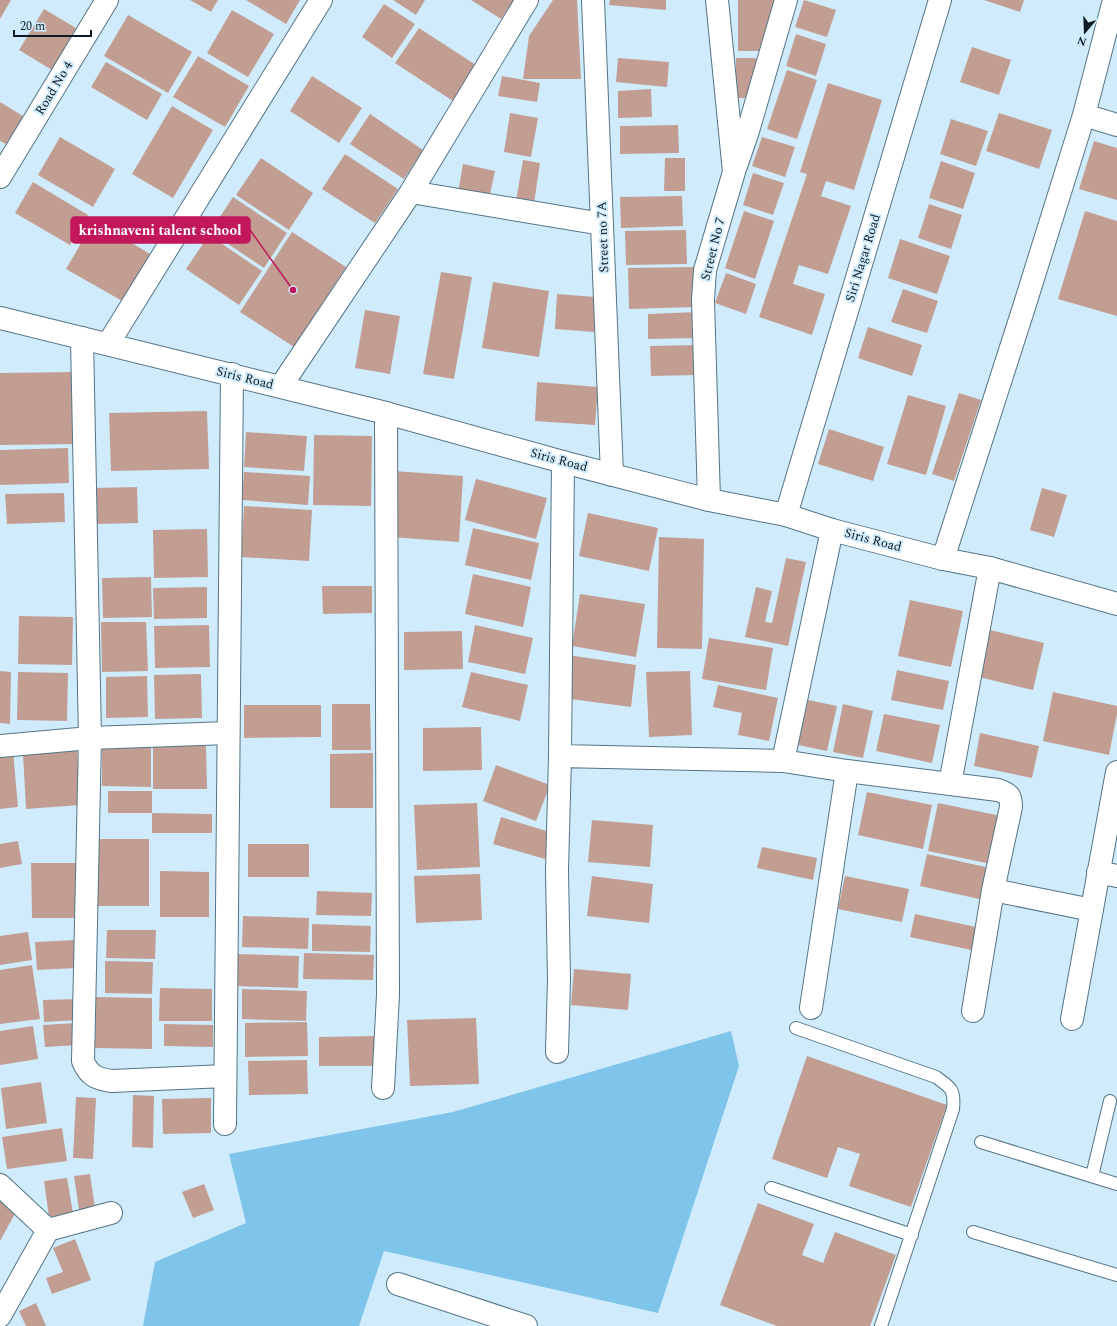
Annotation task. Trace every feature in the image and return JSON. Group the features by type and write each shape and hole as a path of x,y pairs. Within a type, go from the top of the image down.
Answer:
{"street":[{"name":"Road No 4","path":"0,177 108,0"},
{"path":"108,344 320,0"},
{"path":"281,386 411,192 528,0"},
{"name":"Street no 7A","path":"593,0 612,475"},
{"name":"Street No 7","path":"709,500 703,283 707,264 734,172 717,0"},
{"path":"734,172 748,130 786,0"},
{"name":"Siri Nagar Road","path":"786,515 940,0"},
{"path":"943,559 1026,304 1084,115 1114,0"},
{"path":"1084,115 1117,125"},
{"path":"411,192 602,224"},
{"name":"Siris Road","path":"0,318 281,386 709,500 786,515 832,530 943,559 990,568 1117,604"},
{"path":"82,338 90,738 83,1062 86,1070 94,1076 102,1080 112,1081 225,1076"},
{"path":"225,1124 232,374"},
{"path":"383,1088 388,995 386,413"},
{"path":"557,1052 559,980 557,871 560,756 563,462"},
{"path":"783,761 832,530"},
{"path":"950,784 990,568"},
{"path":"0,746 90,738 228,733"},
{"path":"560,756 783,761 846,771 998,790 1008,794 1011,800 1011,807 993,890 973,1011"},
{"path":"811,1008 846,771"},
{"path":"1072,1020 1092,910 1108,874 1117,772"},
{"path":"993,890 1092,910"},
{"path":"0,1185 48,1230"},
{"path":"0,1316 48,1230 111,1213"},
{"path":"398,1284 526,1326"}],"lane":[{"path":"796,1028 936,1077 950,1087 954,1098 953,1109 881,1326"},
{"path":"1092,1176 1110,1101"},
{"path":"981,1142 1117,1184"},
{"path":"771,1188 912,1235"},
{"path":"973,1232 1117,1275"}],"shaded area":[{"path":"731,1031 739,1066 658,1313 384,1251 359,1326 143,1326 155,1262 246,1223 229,1154 453,1112"}],"building":[{"path":"0,0 11,0 0,19"},
{"path":"190,0 218,0 211,12"},
{"path":"246,0 300,0 286,24"},
{"path":"393,0 425,0 416,15"},
{"path":"471,0 514,0 501,19"},
{"path":"553,0 577,0 581,79 523,79 529,36"},
{"path":"610,0 666,0 666,10 609,5"},
{"path":"738,0 776,0 775,16 769,16 769,51 738,51"},
{"path":"804,0 836,10 827,37 795,27"},
{"path":"984,0 1024,0 1020,12"},
{"path":"384,4 415,24 392,58 362,37"},
{"path":"44,9 76,28 52,70 19,50"},
{"path":"232,10 274,34 248,77 207,53"},
{"path":"128,15 192,52 168,93 104,56"},
{"path":"419,28 476,65 453,101 395,63"},
{"path":"796,34 826,44 816,76 786,66"},
{"path":"972,47 1011,60 999,95 960,82"},
{"path":"198,56 249,86 225,127 173,97"},
{"path":"618,58 669,62 667,87 616,82"},
{"path":"736,58 756,58 755,98 736,98"},
{"path":"106,62 162,94 147,120 91,87"},
{"path":"787,70 817,80 797,139 767,129"},
{"path":"312,76 362,108 339,143 290,111"},
{"path":"502,76 540,83 537,102 498,96"},
{"path":"828,83 882,100 854,190 826,181 821,196 851,206 828,274 799,265 793,284 825,294 812,335 759,317 807,174 800,172"},
{"path":"651,89 652,117 618,118 618,91"},
{"path":"0,102 23,116 6,144 0,141"},
{"path":"172,106 213,130 173,198 132,174"},
{"path":"510,113 538,118 531,157 504,152"},
{"path":"999,113 1052,130 1039,169 986,151"},
{"path":"370,114 423,150 404,179 350,144"},
{"path":"951,119 988,131 976,166 940,154"},
{"path":"678,125 679,153 620,154 620,126"},
{"path":"60,137 115,169 93,207 38,175"},
{"path":"762,137 795,147 785,177 752,166"},
{"path":"1094,141 1117,148 1117,200 1079,189"},
{"path":"345,154 398,189 375,223 322,189"},
{"path":"261,158 313,193 289,230 236,195"},
{"path":"665,158 685,158 685,191 664,191"},
{"path":"523,160 540,163 533,210 515,207"},
{"path":"941,161 975,173 963,209 929,198"},
{"path":"463,164 495,171 489,199 458,193"},
{"path":"753,173 784,183 773,215 743,205"},
{"path":"33,182 88,215 70,245 15,213"},
{"path":"682,196 683,226 621,228 620,197"},
{"path":"233,197 287,233 264,268 210,232"},
{"path":"929,204 962,215 951,249 918,238"},
{"path":"744,211 774,221 755,279 725,268"},
{"path":"1085,211 1117,221 1117,316 1058,299"},
{"path":"94,221 152,255 124,302 66,269"},
{"path":"686,230 687,264 626,265 625,231"},
{"path":"292,232 346,267 294,347 240,312"},
{"path":"209,235 262,271 239,305 186,269"},
{"path":"900,239 950,256 937,294 888,278"},
{"path":"694,267 695,307 629,309 628,268"},
{"path":"441,272 472,277 454,379 423,374"},
{"path":"726,273 756,284 746,314 715,303"},
{"path":"493,282 549,291 539,357 482,348"},
{"path":"903,289 938,301 927,333 891,322"},
{"path":"557,294 596,297 594,332 555,329"},
{"path":"365,310 400,316 390,374 355,368"},
{"path":"698,312 698,338 648,339 648,314"},
{"path":"868,327 922,345 912,376 858,358"},
{"path":"697,345 698,375 651,376 650,346"},
{"path":"75,372 77,444 0,445 0,373"},
{"path":"537,382 598,387 595,425 535,421"},
{"path":"959,393 981,400 954,481 932,474"},
{"path":"908,395 946,406 926,475 887,464"},
{"path":"207,411 209,469 111,471 109,413"},
{"path":"829,429 884,447 873,481 818,464"},
{"path":"246,432 307,436 304,471 244,467"},
{"path":"314,435 372,436 371,506 313,505"},
{"path":"68,448 69,483 0,485 0,450"},
{"path":"394,471 463,476 459,542 390,537"},
{"path":"244,472 310,476 308,505 242,500"},
{"path":"476,479 547,498 536,539 465,520"},
{"path":"137,487 138,523 95,524 94,488"},
{"path":"1042,488 1067,495 1054,537 1030,530"},
{"path":"64,493 65,522 7,524 5,494"},
{"path":"244,506 312,510 309,561 241,557"},
{"path":"588,513 658,528 649,571 579,556"},
{"path":"473,528 539,543 531,580 465,565"},
{"path":"207,529 208,577 154,578 153,530"},
{"path":"659,537 704,539 702,649 657,648"},
{"path":"786,558 806,562 788,646 745,637 756,587 772,591 765,622 772,623"},
{"path":"473,574 531,587 523,627 465,614"},
{"path":"151,577 152,617 103,618 102,578"},
{"path":"322,586 372,586 372,613 323,614"},
{"path":"207,587 207,618 154,619 153,588"},
{"path":"580,594 645,604 636,657 572,646"},
{"path":"910,600 963,611 951,667 898,656"},
{"path":"19,616 73,617 72,665 18,664"},
{"path":"101,622 146,622 148,671 102,672"},
{"path":"209,625 210,667 155,668 154,626"},
{"path":"475,625 533,638 525,674 468,662"},
{"path":"990,630 1044,643 1033,690 979,677"},
{"path":"462,631 463,669 404,670 404,632"},
{"path":"709,638 773,648 766,690 702,679"},
{"path":"568,655 636,665 631,707 563,698"},
{"path":"897,670 949,681 943,710 891,700"},
{"path":"0,671 11,672 10,724 0,723"},
{"path":"690,671 692,735 649,737 646,672"},
{"path":"18,672 68,673 67,721 17,720"},
{"path":"471,672 528,685 520,721 462,707"},
{"path":"201,674 202,718 155,719 154,675"},
{"path":"147,676 148,717 106,718 106,677"},
{"path":"718,685 778,698 769,741 738,735 742,713 713,707"},
{"path":"1053,692 1117,706 1117,714 1109,755 1043,741"},
{"path":"808,700 837,706 827,751 798,745"},
{"path":"332,704 370,704 371,750 332,750"},
{"path":"843,704 873,711 863,758 833,752"},
{"path":"244,705 321,705 321,737 244,738"},
{"path":"884,714 940,725 932,763 876,751"},
{"path":"481,727 482,770 423,771 423,728"},
{"path":"980,733 1039,746 1032,778 974,766"},
{"path":"153,746 206,746 207,789 153,789"},
{"path":"102,747 151,747 151,787 102,786"},
{"path":"77,750 80,805 26,809 23,754"},
{"path":"13,751 18,807 0,809 0,752"},
{"path":"373,753 373,808 330,808 330,754"},
{"path":"496,765 550,785 536,821 483,801"},
{"path":"108,791 152,791 152,813 108,813"},
{"path":"867,792 932,805 923,849 858,835"},
{"path":"477,803 480,867 417,870 414,805"},
{"path":"938,803 1001,816 991,864 928,851"},
{"path":"152,813 212,814 212,833 152,833"},
{"path":"501,817 553,833 545,859 493,844"},
{"path":"592,820 653,825 650,867 588,862"},
{"path":"97,839 149,839 149,906 96,906"},
{"path":"18,841 22,864 0,868 0,844"},
{"path":"248,844 309,844 309,877 248,877"},
{"path":"762,847 817,858 813,880 757,868"},
{"path":"927,854 990,868 984,900 920,886"},
{"path":"31,863 77,863 77,918 32,918"},
{"path":"160,871 209,872 209,917 160,917"},
{"path":"480,874 482,920 416,923 414,876"},
{"path":"592,876 653,884 649,923 587,916"},
{"path":"845,876 909,889 902,922 838,909"},
{"path":"317,891 372,893 371,916 316,915"},
{"path":"915,914 981,928 976,951 910,937"},
{"path":"243,916 309,918 308,949 242,947"},
{"path":"312,924 371,926 370,952 312,951"},
{"path":"107,930 156,930 155,959 106,958"},
{"path":"28,932 32,960 0,965 0,936"},
{"path":"75,940 76,968 37,970 35,942"},
{"path":"304,953 374,955 373,980 303,979"},
{"path":"237,954 299,956 298,988 236,986"},
{"path":"105,961 153,962 152,994 105,993"},
{"path":"32,965 40,1019 0,1024 0,970"},
{"path":"574,969 631,974 628,1010 571,1005"},
{"path":"160,988 212,989 212,1021 159,1021"},
{"path":"242,989 307,991 306,1021 242,1019"},
{"path":"96,997 152,998 152,1049 95,1048"},
{"path":"77,999 79,1020 44,1022 43,1000"},
{"path":"476,1018 479,1084 410,1086 407,1020"},
{"path":"307,1022 308,1056 245,1057 245,1023"},
{"path":"77,1023 79,1045 45,1047 43,1025"},
{"path":"164,1024 213,1025 213,1047 164,1046"},
{"path":"33,1026 38,1059 0,1065 0,1031"},
{"path":"375,1036 375,1066 319,1066 319,1037"},
{"path":"807,1056 947,1105 911,1207 849,1186 860,1154 838,1147 827,1178 772,1159"},
{"path":"307,1060 308,1094 249,1095 248,1061"},
{"path":"41,1082 47,1123 6,1129 1,1088"},
{"path":"133,1095 154,1096 153,1148 132,1147"},
{"path":"76,1097 96,1098 93,1159 73,1158"},
{"path":"211,1098 211,1133 163,1134 162,1099"},
{"path":"62,1128 67,1161 7,1169 2,1137"},
{"path":"90,1174 95,1208 79,1210 74,1176"},
{"path":"67,1178 73,1213 49,1217 44,1181"},
{"path":"204,1184 214,1210 193,1218 182,1192"},
{"path":"0,1199 18,1208 0,1241"},
{"path":"758,1203 814,1224 802,1255 823,1263 835,1232 896,1255 870,1326 777,1326 720,1305"},
{"path":"75,1239 91,1280 52,1294 46,1278 63,1272 53,1248"},
{"path":"36,1303 46,1326 26,1326 19,1311"}],"place":[{"name":"krishnaveni talent school","path":"293,290"}]}
